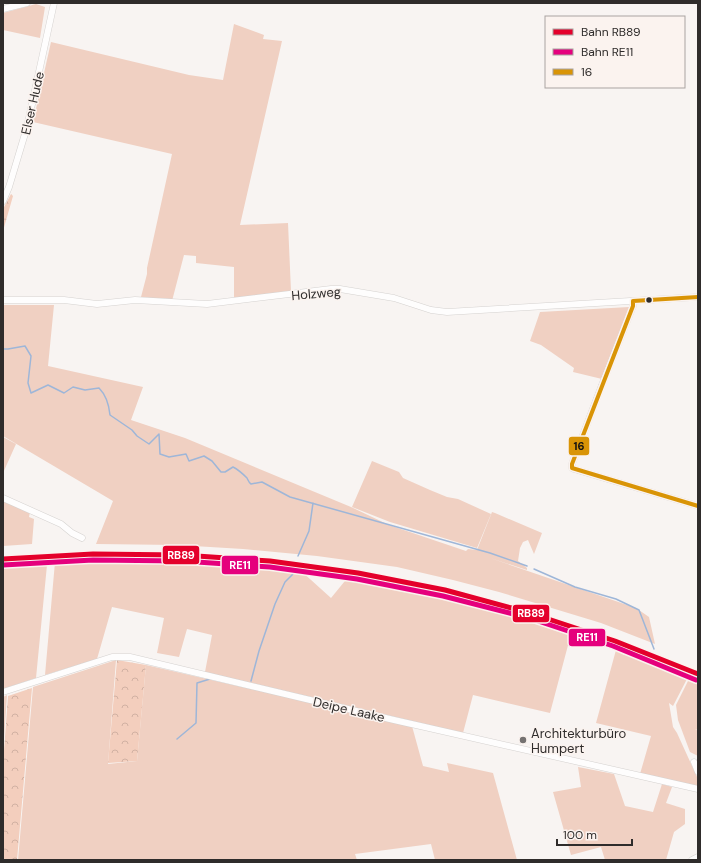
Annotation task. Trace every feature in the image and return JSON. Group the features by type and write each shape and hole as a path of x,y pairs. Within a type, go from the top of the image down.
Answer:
{"street":[{"path":"3,9 27,3"},
{"name":"Elser Hude","path":"3,202 27,127 54,3"},
{"name":"Holzweg","path":"3,300 64,300 97,304 135,300 207,304 340,289 394,298 430,310 447,312 698,297"},
{"path":"633,301 633,306 572,464 572,468 698,506"},
{"path":"3,498 61,524 72,533 82,538"},
{"name":"Deipe Laake","path":"3,692 112,657 130,657 394,720 698,789"},
{"path":"694,762 698,772"},
{"path":"692,860 698,858"}],"shaded area":[{"path":"36,4 45,7 40,38 3,30 3,13"},
{"path":"234,24 264,35 263,39 282,41 240,225 288,223 291,291 234,299 234,267 196,263 196,256 184,255 172,301 141,297 172,154 33,122 51,42 189,75 223,80"},
{"path":"3,305 54,305 48,366 143,387 131,420 185,438 351,507 389,525 466,551 468,549 477,550 492,512 542,533 534,554 528,540 523,542 520,548 518,561 527,568 527,570 490,558 636,608 649,617 655,644 601,623 499,592 397,567 317,556 243,549 177,545 96,544 113,501 3,436"},
{"path":"629,307 602,379 573,372 574,368 541,345 530,341 540,312"},
{"path":"3,437 16,444 3,473"},
{"path":"372,461 399,472 403,478 447,497 458,499 491,514 477,548 390,522 352,507"},
{"path":"3,500 30,512 29,517 34,519 32,544 3,546"},
{"path":"105,559 198,560 300,570 331,598 349,576 461,600 571,634 550,713 473,695 463,733 205,672 212,635 187,629 179,657 157,653 164,618 112,607 97,659 45,675 55,562"},
{"path":"47,565 36,678 3,689 3,568"},
{"path":"616,650 624,655 625,650 650,659 647,661 672,669 688,677 673,706 669,703 673,727 698,779 698,787 640,774 651,736 596,723"},
{"path":"116,660 108,764 137,761 146,665 412,726 423,766 449,772 447,763 493,773 517,860 435,860 431,844 355,854 357,860 18,860 33,687"},
{"path":"690,677 698,681 698,730 695,729 698,731 698,756 690,752 678,720 676,705"},
{"path":"7,695 3,755 3,697"},
{"path":"578,767 614,774 625,806 653,812 662,784 672,787 666,803 685,809 685,824 674,832 666,860 605,860 601,847 571,855 553,792 581,787"}],"green space":[{"path":"11,194 13,196 3,231 3,209"},
{"path":"117,660 146,665 137,761 108,763"},
{"path":"32,688 17,860 3,860 3,764 8,696"}],"waterway":[{"path":"3,349 25,346 31,356 28,383 31,393 48,385 64,393 73,387 85,390 99,388 107,401 110,415 132,430 137,436 149,444 159,434 160,454 169,457 186,454 189,461 204,456 212,461 221,472 225,472 233,467 235,468 247,478 251,484 262,482 290,497 490,553 527,566"},
{"path":"298,556 309,531 313,503"},
{"path":"251,681 259,651 275,604 285,582 297,567"},
{"path":"534,569 575,587 616,599 639,610 654,649"},
{"path":"651,658 698,679"},
{"path":"177,739 196,723 197,683 210,679"}],"rail line":[{"name":"RB89","path":"3,559 93,554 182,555 270,561 358,573 445,590 530,613 615,641 698,674"},
{"name":"RE11","path":"3,565 93,560 182,561 270,567 357,579 443,596 529,618 613,646 696,680"}],"transit line":[{"name":"16","path":"633,301 698,297"},
{"name":"16","path":"633,301 633,306 572,464 572,468 698,506"}],"place":[{"name":"Architekturbüro Humpert","path":"523,740"}]}
